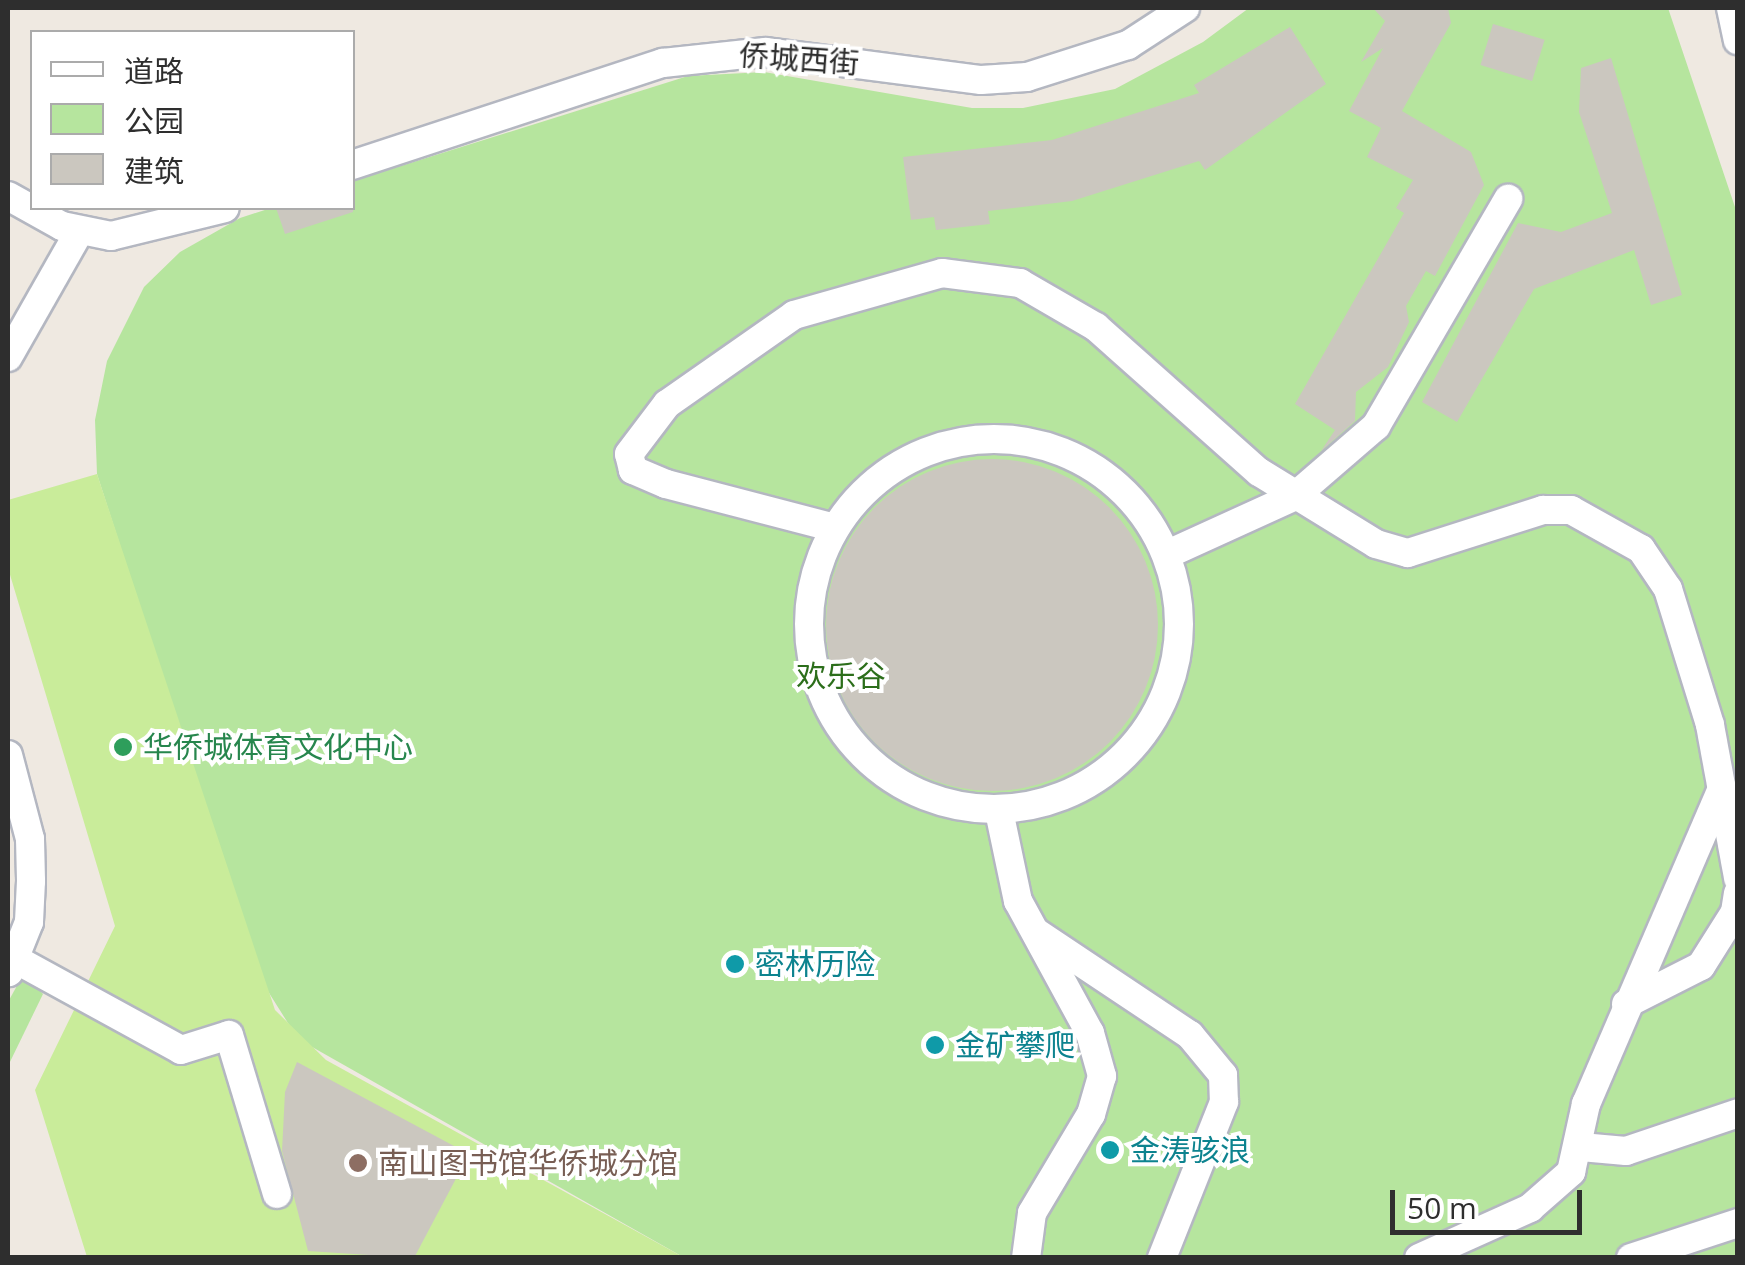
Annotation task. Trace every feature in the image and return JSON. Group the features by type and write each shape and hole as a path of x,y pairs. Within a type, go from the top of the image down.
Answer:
{"street":[{"name":"侨城西街","path":"355,164 663,63 766,52 982,80 1027,77 1128,45 1184,8"},
{"path":"1731,8 1738,40"},
{"path":"1168,554 1296,496 1376,426 1508,199"},
{"path":"36,210 79,232 130,235 217,210"},
{"path":"8,357 79,232"},
{"path":"835,528 666,484 633,470 629,454 667,404 794,315 942,273 979,272 1058,301 1296,496 1376,544 1408,553 1543,510 1571,510 1610,526 1640,550 1668,589 1722,788 1738,878"},
{"path":"1010,439 1060,450 1106,474 1142,510 1168,554 1181,612 1176,672 1151,726 1110,770 1058,799 999,811 943,803 891,780 849,742 825,704 808,618 835,528 868,488 910,459 958,442 1010,439"},
{"path":"8,755 30,839 28,922 11,966 181,1050 228,1035 278,1194"},
{"path":"1418,1258 1530,1208 1557,1190 1581,1147 1586,1104 1626,1004 1722,788"},
{"path":"999,811 1032,929 1090,1034 1102,1076 1090,1114 1032,1214 1026,1258"},
{"path":"1626,1004 1701,966 1735,912 1738,893"},
{"path":"1032,929 1190,1035 1224,1075 1224,1102 1162,1258"},
{"path":"1581,1147 1626,1150 1738,1113"},
{"path":"1630,1258 1738,1224"}],"green space":[{"name":"欢乐谷","path":"1249,8 1668,8 1737,213 1737,1257 683,1257 298,1039 259,977 97,474 95,420 107,361 144,287 180,252 240,218 265,210 355,210 355,180 688,76 764,72 972,108 1023,108 1115,89 1203,42"},
{"name":"华侨城体育文化中心","path":"97,474 275,1010 326,1060 683,1257 87,1257 35,1090 115,926 8,568 8,500"},
{"path":"24,973 43,994 8,1066 8,1002"}],"building":[{"path":"1373,8 1448,8 1451,23 1402,111 1471,152 1484,185 1435,276 1426,271 1406,306 1409,322 1388,367 1356,392 1355,421 1321,451 1335,430 1295,404 1404,213 1396,208 1413,180 1367,157 1381,128 1349,111 1383,48 1361,62 1385,21"},
{"path":"1493,24 1545,40 1532,81 1480,65"},
{"path":"1290,27 1326,84 1205,170 1199,161 1072,201 988,211 990,224 936,230 934,217 911,220 903,157 1052,140 1199,93 1194,85"},
{"path":"1611,58 1682,295 1651,305 1634,250 1534,289 1457,422 1422,402 1518,223 1561,232 1612,213 1579,112 1581,68"},
{"path":"277,210 353,210 353,212 285,234"},
{"path":"992,459 1055,472 1084,487 1109,508 1130,533 1145,562 1158,625 1145,688 1130,717 1109,742 1084,763 1055,778 992,791 929,778 900,763 875,742 854,717 839,688 826,625 839,562 854,533 875,508 900,487 929,472"},
{"path":"297,1062 469,1154 414,1258 308,1251 282,1151 285,1092"}],"place":[{"name":"华侨城体育文化中心","path":"123,747"},
{"name":"密林历险","path":"735,964"},
{"name":"金矿攀爬","path":"935,1045"},
{"name":"金涛骇浪","path":"1110,1150"},
{"name":"南山图书馆华侨城分馆","path":"358,1163"}]}
